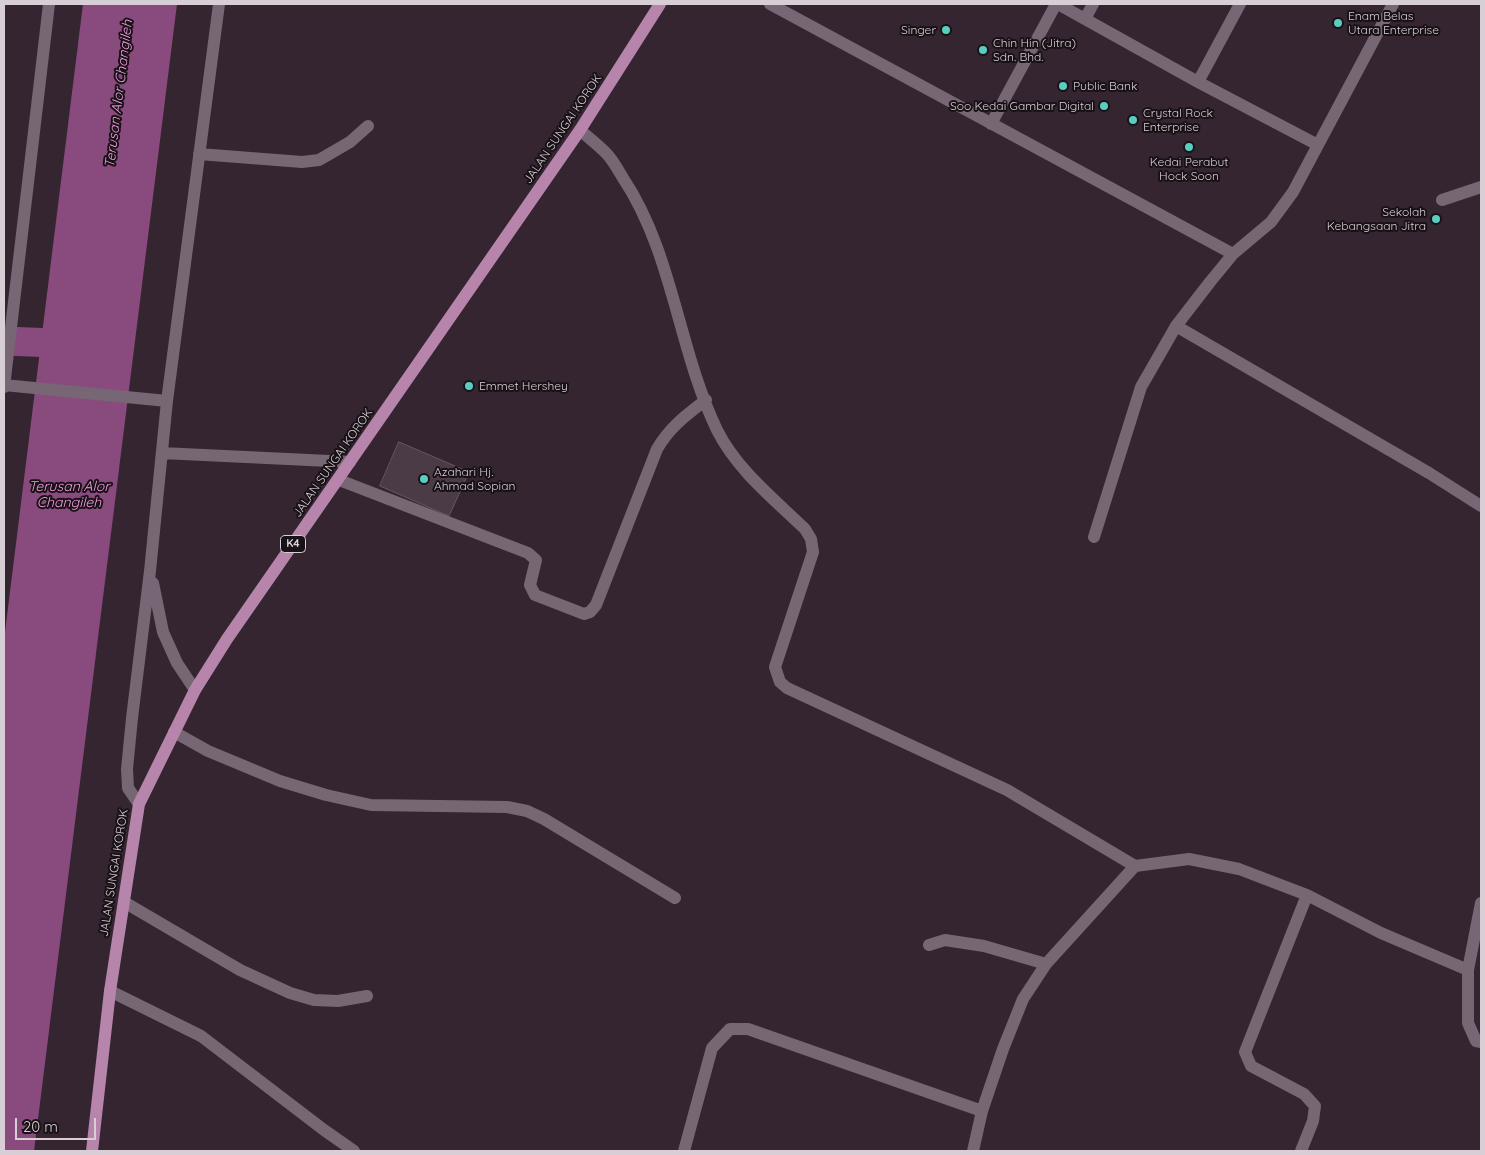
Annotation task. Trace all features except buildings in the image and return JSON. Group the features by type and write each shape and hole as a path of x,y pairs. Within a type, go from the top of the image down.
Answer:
{"main road":[{"name":"JALAN SUNGAI KOROK","path":"92,1151 110,991 139,804 174,732 195,690 227,638 339,480 580,130 660,4"}],"street":[{"path":"49,4 4,386 23,386 167,401"},
{"path":"139,804 128,788 127,770 167,401 218,4"},
{"path":"770,4 1233,254"},
{"path":"991,124 1057,4 1198,82 1318,144"},
{"path":"1085,19 1093,4"},
{"path":"1198,82 1240,4"},
{"path":"1094,537 1141,387 1176,326 1233,254 1271,222 1292,192 1392,4"},
{"path":"199,154 302,162 319,160 350,142 368,126"},
{"path":"580,130 607,154 637,198 663,265 687,351 718,431 739,464 805,529 811,539 813,552 775,667 780,682 787,688 1007,790 1135,866 1190,858 1239,869 1307,896 1381,933 1468,970"},
{"path":"1442,200 1481,187"},
{"path":"1176,326 1430,473 1481,506"},
{"path":"339,480 448,520 528,553 536,560 530,585 535,595 584,614 590,612 596,605 657,449 665,435 678,421 706,400"},
{"path":"162,453 350,462"},
{"path":"150,571 163,632 177,663 195,690"},
{"path":"174,732 208,751 280,781 326,795 371,805 507,807 527,810 675,898"},
{"path":"973,1151 982,1111 1003,1049 1023,999 1046,964 1135,866"},
{"path":"1301,1151 1313,1120 1315,1106 1304,1094 1251,1066 1245,1052 1307,896"},
{"path":"124,902 240,970 290,993 314,1000 338,1001 368,996"},
{"path":"1481,903 1468,970 1468,1023 1476,1040 1481,1042"},
{"path":"929,945 945,940 984,946 1046,964"},
{"path":"110,991 201,1036 354,1151"},
{"path":"684,1151 712,1048 730,1028 748,1029 982,1111"}],"water":[{"name":"Terusan Alor Changileh","path":"83,4 177,4 34,1151 4,1151 4,640"}],"waterway":[{"path":"4,341 81,344"}],"place":[{"name":"Enam Belas Utara Enterprise","path":"1338,23"},
{"name":"Singer","path":"946,30"},
{"name":"Chin Hin (Jitra) Sdn. Bhd.","path":"983,50"},
{"name":"Public Bank","path":"1063,86"},
{"name":"Soo Kedai Gambar Digital","path":"1104,106"},
{"name":"Crystal Rock Enterprise","path":"1133,120"},
{"name":"Kedai Perabut Hock Soon","path":"1189,147"},
{"name":"Sekolah Kebangsaan Jitra","path":"1436,219"},
{"name":"Emmet Hershey","path":"469,386"},
{"name":"Azahari Hj. Ahmad Sopian","path":"424,479"}]}
